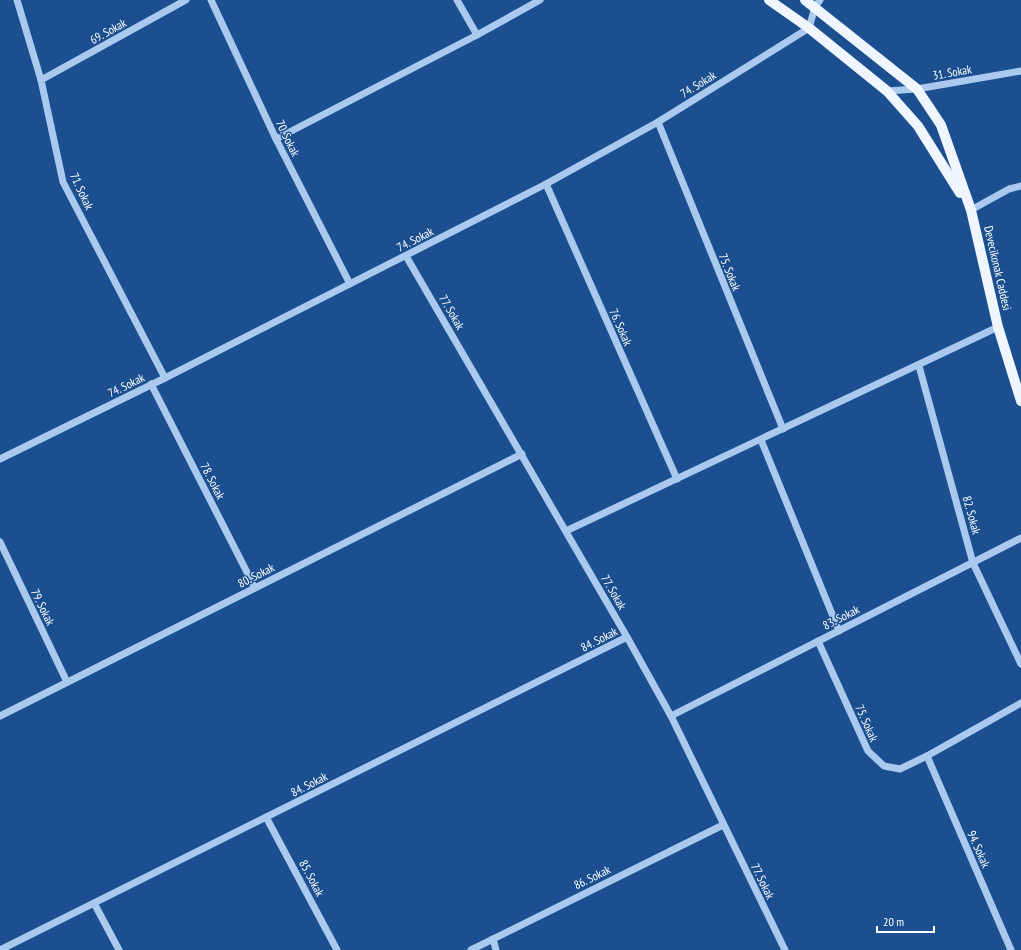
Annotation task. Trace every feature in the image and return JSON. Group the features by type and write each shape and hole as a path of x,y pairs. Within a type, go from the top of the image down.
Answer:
{"main road":[{"path":"768,0 809,28 887,91 918,126 971,210"},
{"path":"805,0 818,3 917,89 940,125 971,210"},
{"name":"Devecikonak Caddesi","path":"971,210 998,328 1018,377 1021,401"}],"street":[{"name":"71. Sokak","path":"17,0 41,80 63,182 165,378"},
{"name":"69. Sokak","path":"41,80 186,0"},
{"name":"70. Sokak","path":"211,0 276,139 350,284"},
{"path":"457,0 477,35"},
{"path":"276,139 477,35 540,0"},
{"path":"809,28 818,3"},
{"name":"74. Sokak","path":"0,459 165,378 546,184 658,122 809,28"},
{"name":"31. Sokak","path":"887,91 917,89 1021,71"},
{"name":"75. Sokak","path":"658,122 783,429"},
{"name":"76. Sokak","path":"546,184 677,479"},
{"path":"971,210 1009,189 1021,186"},
{"name":"77. Sokak","path":"406,256 522,454 672,716 723,825 785,950"},
{"path":"566,531 998,328"},
{"name":"82. Sokak","path":"919,366 973,562 1021,664"},
{"name":"78. Sokak","path":"151,384 255,588"},
{"path":"760,440 839,631"},
{"name":"80. Sokak","path":"0,716 522,454"},
{"name":"83. Sokak","path":"672,716 1021,538"},
{"name":"79. Sokak","path":"0,542 67,682"},
{"name":"84. Sokak","path":"0,950 627,637"},
{"name":"75. Sokak","path":"818,642 868,751 884,766 900,769 927,756"},
{"path":"927,756 1021,703"},
{"name":"94. Sokak","path":"927,756 1011,950"},
{"name":"85. Sokak","path":"266,817 337,950"},
{"name":"86. Sokak","path":"471,950 723,825"},
{"path":"94,903 119,950"},
{"path":"493,939 496,950"}]}
